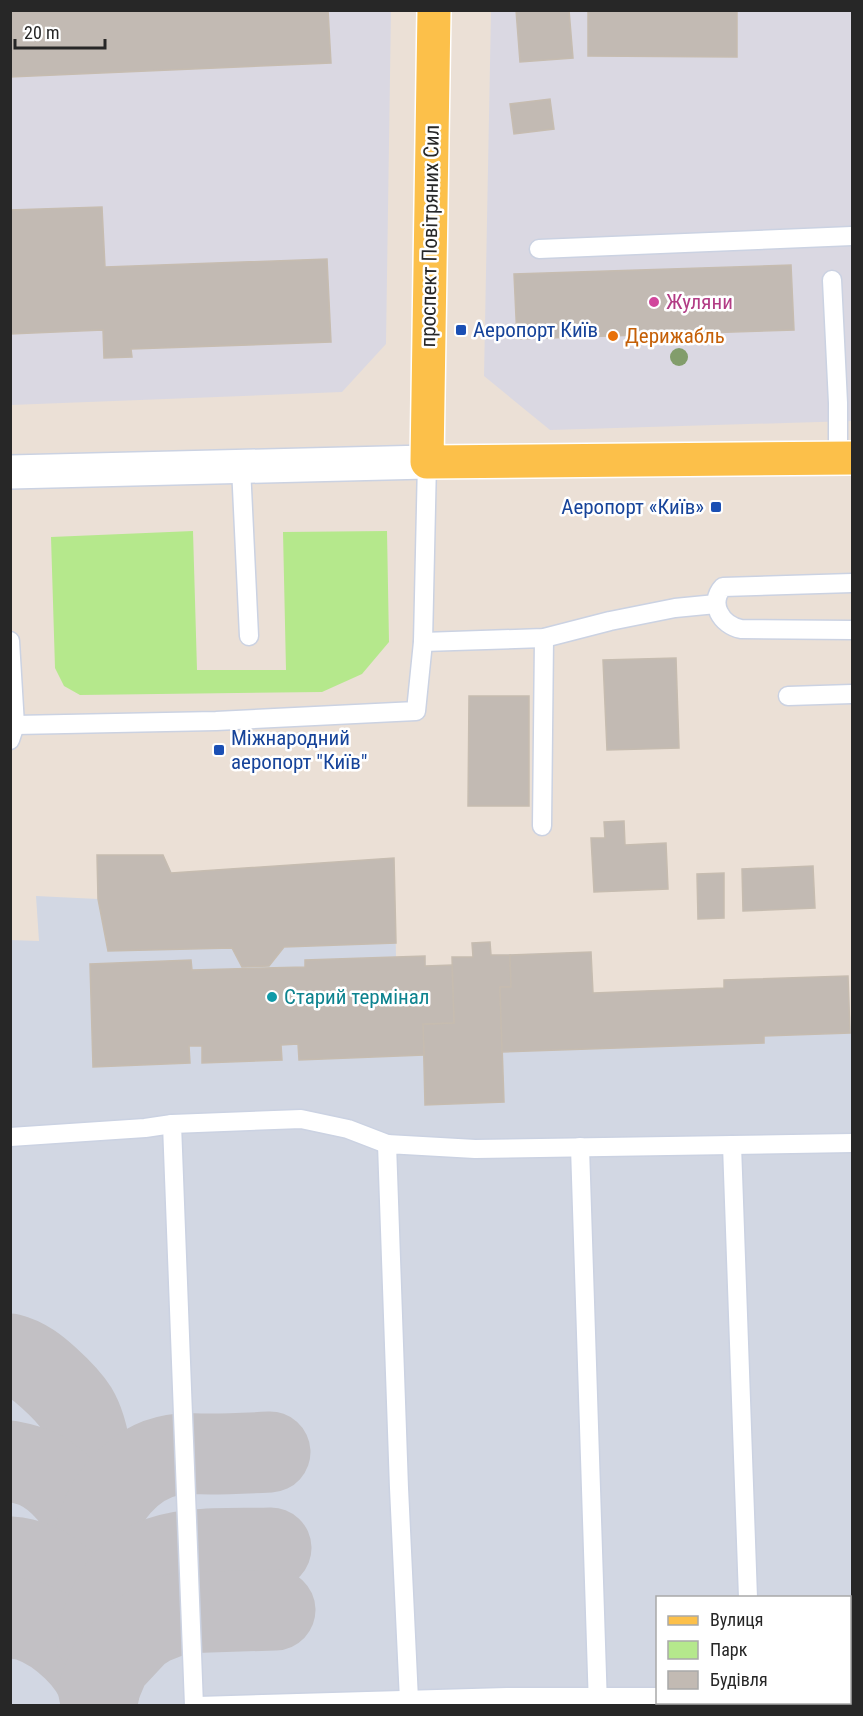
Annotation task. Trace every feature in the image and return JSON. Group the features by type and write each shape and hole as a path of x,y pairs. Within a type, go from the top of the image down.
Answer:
{"main road":[{"name":"проспект Повітряних Сил","path":"427,462 434,10"},
{"path":"427,462 845,458"}],"street":[{"path":"10,472 427,462"}],"lane":[{"path":"539,249 852,236"},
{"path":"832,280 838,403 845,458"},
{"path":"10,641 13,732 416,711 423,642 427,462"},
{"path":"241,467 249,636"},
{"path":"852,583 723,586 718,592 716,604 723,620 731,627 741,629 852,630"},
{"path":"423,642 544,638 610,621 675,608 716,604"},
{"path":"542,826 544,638"},
{"path":"788,696 852,694"},
{"path":"10,1137 145,1128 172,1124 301,1119 348,1129 387,1144 475,1149 852,1143"},
{"path":"172,1124 196,1706 409,1700 598,1701 656,1697"},
{"path":"387,1144 409,1700"},
{"path":"732,1145 748,1596"},
{"path":"580,1147 598,1701"}],"shaded area":[{"path":"10,11 391,11 386,344 342,392 11,405"},
{"path":"491,11 852,11 852,421 550,430 484,376"},
{"path":"97,855 163,855 172,873 394,858 396,957 425,956 426,966 452,965 452,957 473,957 472,943 490,942 491,955 591,952 593,993 724,988 724,980 848,976 852,1053 852,1705 11,1706 10,940 39,941 36,896 98,899"}],"green space":[{"path":"193,531 197,670 286,670 283,532 387,531 389,642 362,674 322,692 80,695 64,686 55,668 51,537"}],"building":[{"path":"10,10 328,10 331,63 10,77"},
{"path":"516,10 569,10 573,58 520,62"},
{"path":"588,10 737,10 737,57 588,56"},
{"path":"550,99 554,129 514,134 510,104"},
{"path":"102,207 105,267 327,259 331,342 131,349 132,357 104,358 103,330 10,334 10,210"},
{"name":"Жуляни","path":"791,265 794,330 517,339 514,274"},
{"path":"676,658 679,748 607,750 603,660"},
{"path":"469,696 529,696 529,806 468,806"},
{"path":"624,821 625,845 666,843 668,889 594,892 591,838 605,838 604,822"},
{"path":"97,855 163,855 171,873 394,858 396,943 284,947 269,966 242,967 232,948 108,951 98,899"},
{"path":"813,866 815,908 743,911 742,869"},
{"path":"724,873 724,918 698,919 697,874"},
{"path":"490,942 491,955 510,955 511,987 500,987 504,1102 425,1105 423,1024 454,1023 452,957 473,957 472,943"},
{"path":"591,952 593,993 724,988 724,980 848,976 850,1033 764,1036 764,1043 502,1052 500,987 511,987 510,955"},
{"name":"Старий термінал","path":"425,956 425,966 452,965 454,1023 423,1024 424,1055 299,1060 298,1044 281,1045 282,1060 202,1063 202,1046 189,1046 190,1063 93,1067 90,964 191,960 192,970 305,967 305,960"}],"taxiway":[{"path":"10,1354 41,1371 53,1381 77,1409 88,1438 91,1455 94,1541"},
{"path":"94,1541 97,1526 111,1498 120,1486 144,1466 158,1459 178,1454 270,1452"},
{"path":"10,1461 42,1471 62,1487 84,1518 93,1543 94,1555"},
{"path":"97,1640 108,1607 122,1583 140,1567 162,1556 186,1551 271,1548"},
{"path":"10,1557 28,1560 44,1567 59,1576 71,1588 89,1618 95,1635 97,1652"},
{"path":"99,1689 110,1663 138,1633 152,1624 180,1613 275,1610"},
{"path":"10,1617 40,1625 73,1649 91,1670 99,1693"}],"place":[{"name":"Жуляни","path":"654,302"},
{"name":"Аеропорт Київ","path":"461,330"},
{"name":"Дерижабль","path":"613,336"},
{"name":"Аеропорт «Київ»","path":"716,507"},
{"name":"Міжнародний аеропорт \"Київ\"","path":"219,750"},
{"name":"Старий термінал","path":"272,997"}]}
